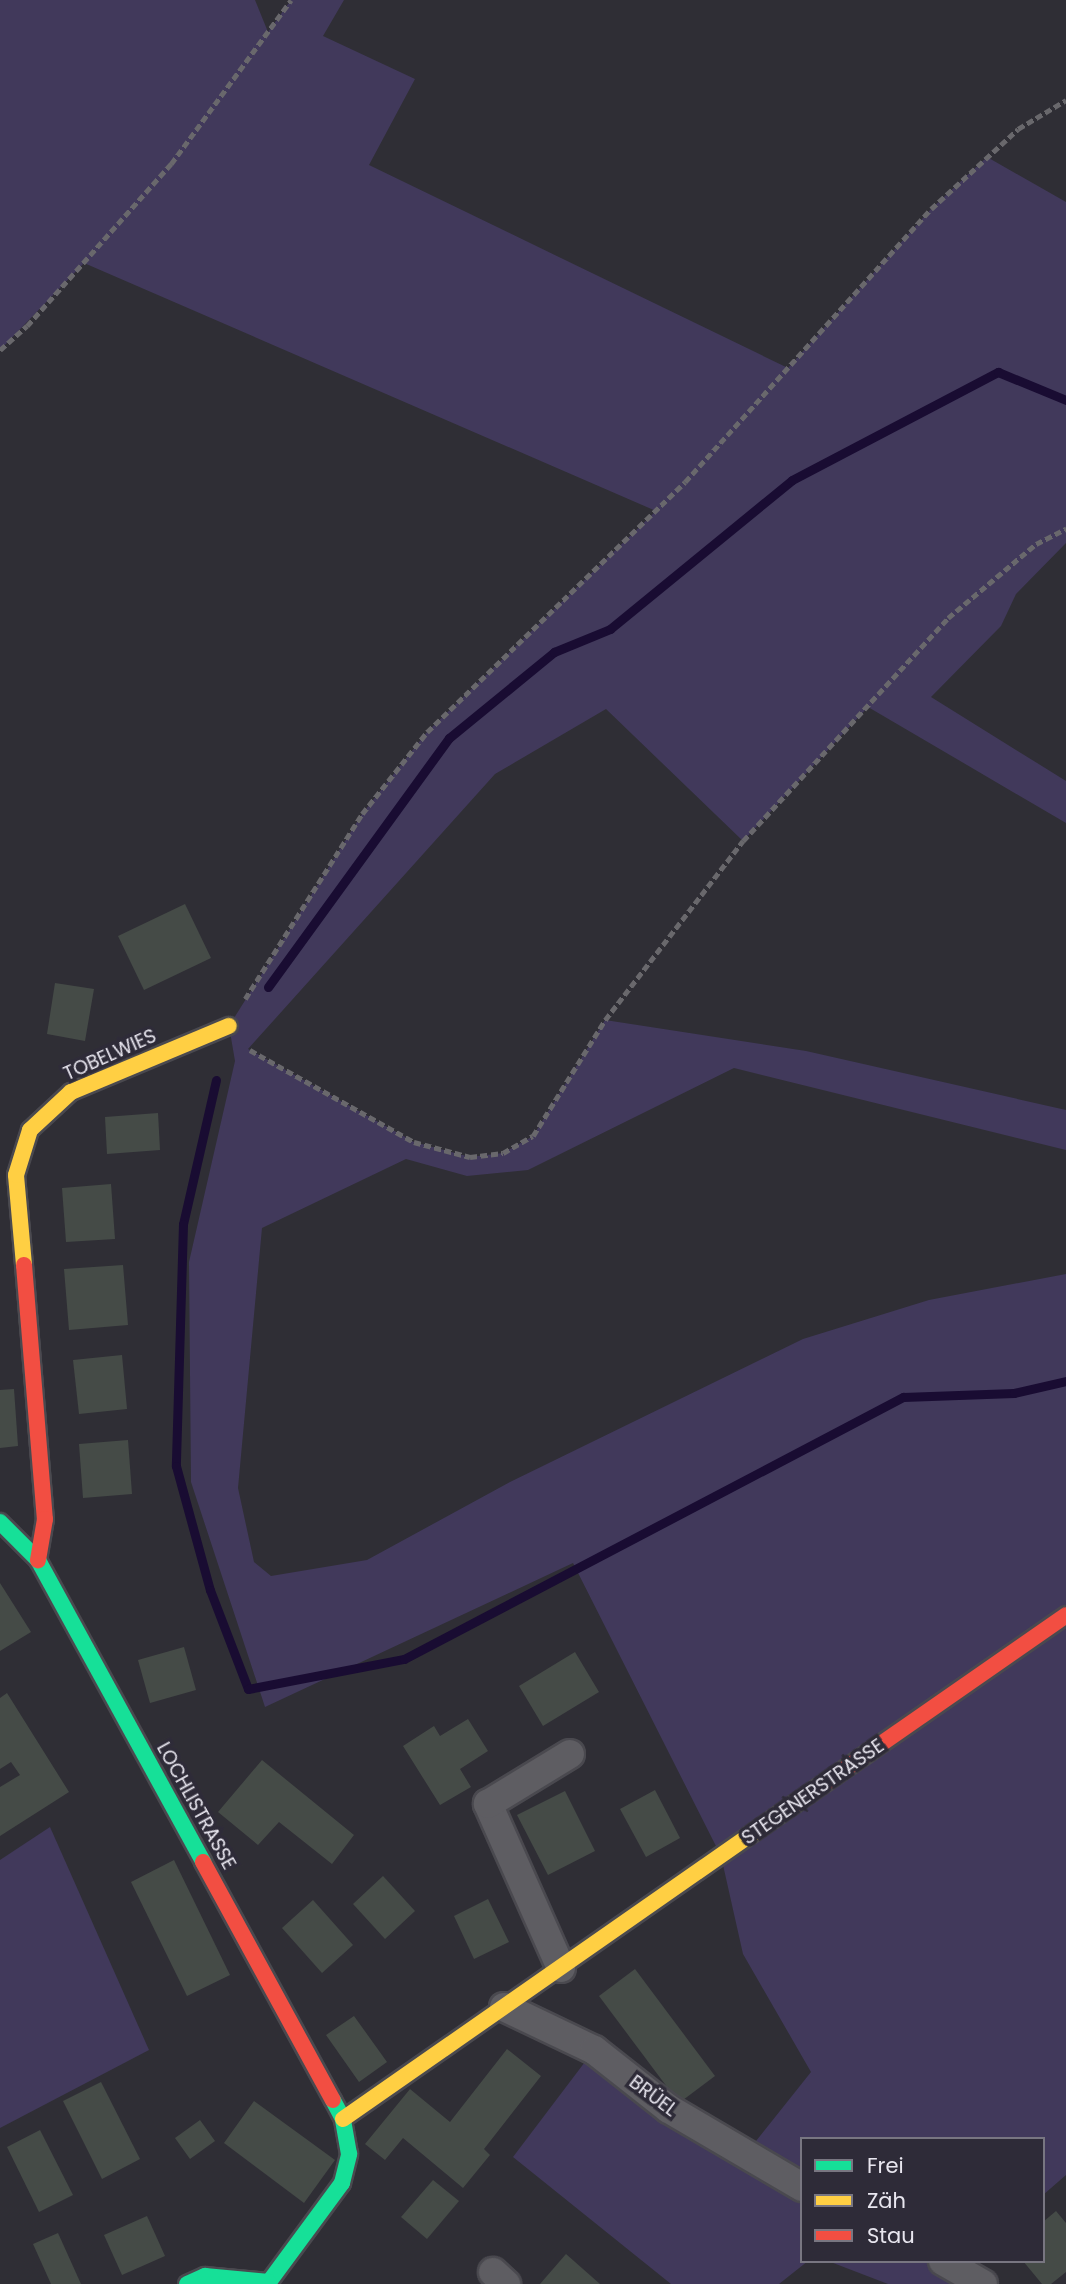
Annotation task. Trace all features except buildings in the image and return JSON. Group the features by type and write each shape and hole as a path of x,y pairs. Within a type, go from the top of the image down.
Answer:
{"street":[{"name":"TOBELWIES","path":"38,1560 45,1519 16,1175 30,1130 71,1092 229,1026"},
{"name":"LOCHLISTRASSE","path":"0,1522 38,1560 343,2119"},
{"name":"STEGENERSTRASSE","path":"343,2119 1066,1615"},
{"path":"561,1968 488,1804 570,1754"},
{"name":"BRÜEL","path":"503,2007 594,2050 669,2109 800,2186"},
{"path":"187,2284 205,2276 269,2283 342,2183 349,2154 343,2119"},
{"path":"946,2263 983,2284"}],"path":[{"path":"0,350 27,326 172,164 291,0"},
{"path":"1066,100 1018,129 930,209 685,482 427,732 362,814 229,1026 248,1049 414,1142 470,1157 503,1153 533,1136 605,1020 743,841 948,618 1036,544 1066,529"}],"shaded area":[{"path":"0,0 255,0 268,32 291,0 344,0 323,36 415,79 369,165 788,368 931,209 987,157 1066,202 1066,543 1016,594 1001,626 931,697 1066,781 1066,823 868,707 743,841 606,709 495,774 248,1049 414,1142 470,1157 503,1153 533,1136 605,1020 806,1051 1066,1110 1066,1150 734,1068 528,1170 467,1176 406,1159 262,1228 238,1488 254,1562 271,1576 367,1560 510,1482 803,1339 929,1300 1066,1274 1066,2175 1045,2193 1045,2137 800,2137 800,2263 805,2263 779,2284 671,2284 513,2157 594,2050 744,2156 811,2072 743,1954 721,1856 573,1563 265,1707 191,1482 189,1262 235,1061 229,1026 362,814 427,732 656,511 84,263 0,350"},
{"path":"50,1827 149,2050 0,2128 0,1860"},
{"path":"833,2263 966,2263 983,2284 888,2284"}],"waterway":[{"path":"268,987 449,738 554,652 610,629 792,480 998,372 1066,400"},
{"path":"216,1080 183,1224 176,1466 210,1590 248,1689 404,1659 903,1397 1014,1393 1066,1381"}],"traffic: fast":[{"path":"0,1522 38,1560 203,1862"},
{"path":"269,2282 342,2183 349,2154 343,2119 333,2100"},
{"path":"187,2284 205,2276 269,2282"}],"traffic: slow":[{"path":"24,1265 16,1175 30,1130 71,1092 229,1026"},
{"path":"343,2119 796,1803"}],"traffic: jam":[{"path":"24,1265 45,1519 38,1560"},
{"path":"796,1803 1066,1615"},
{"path":"203,1862 333,2100"}]}
